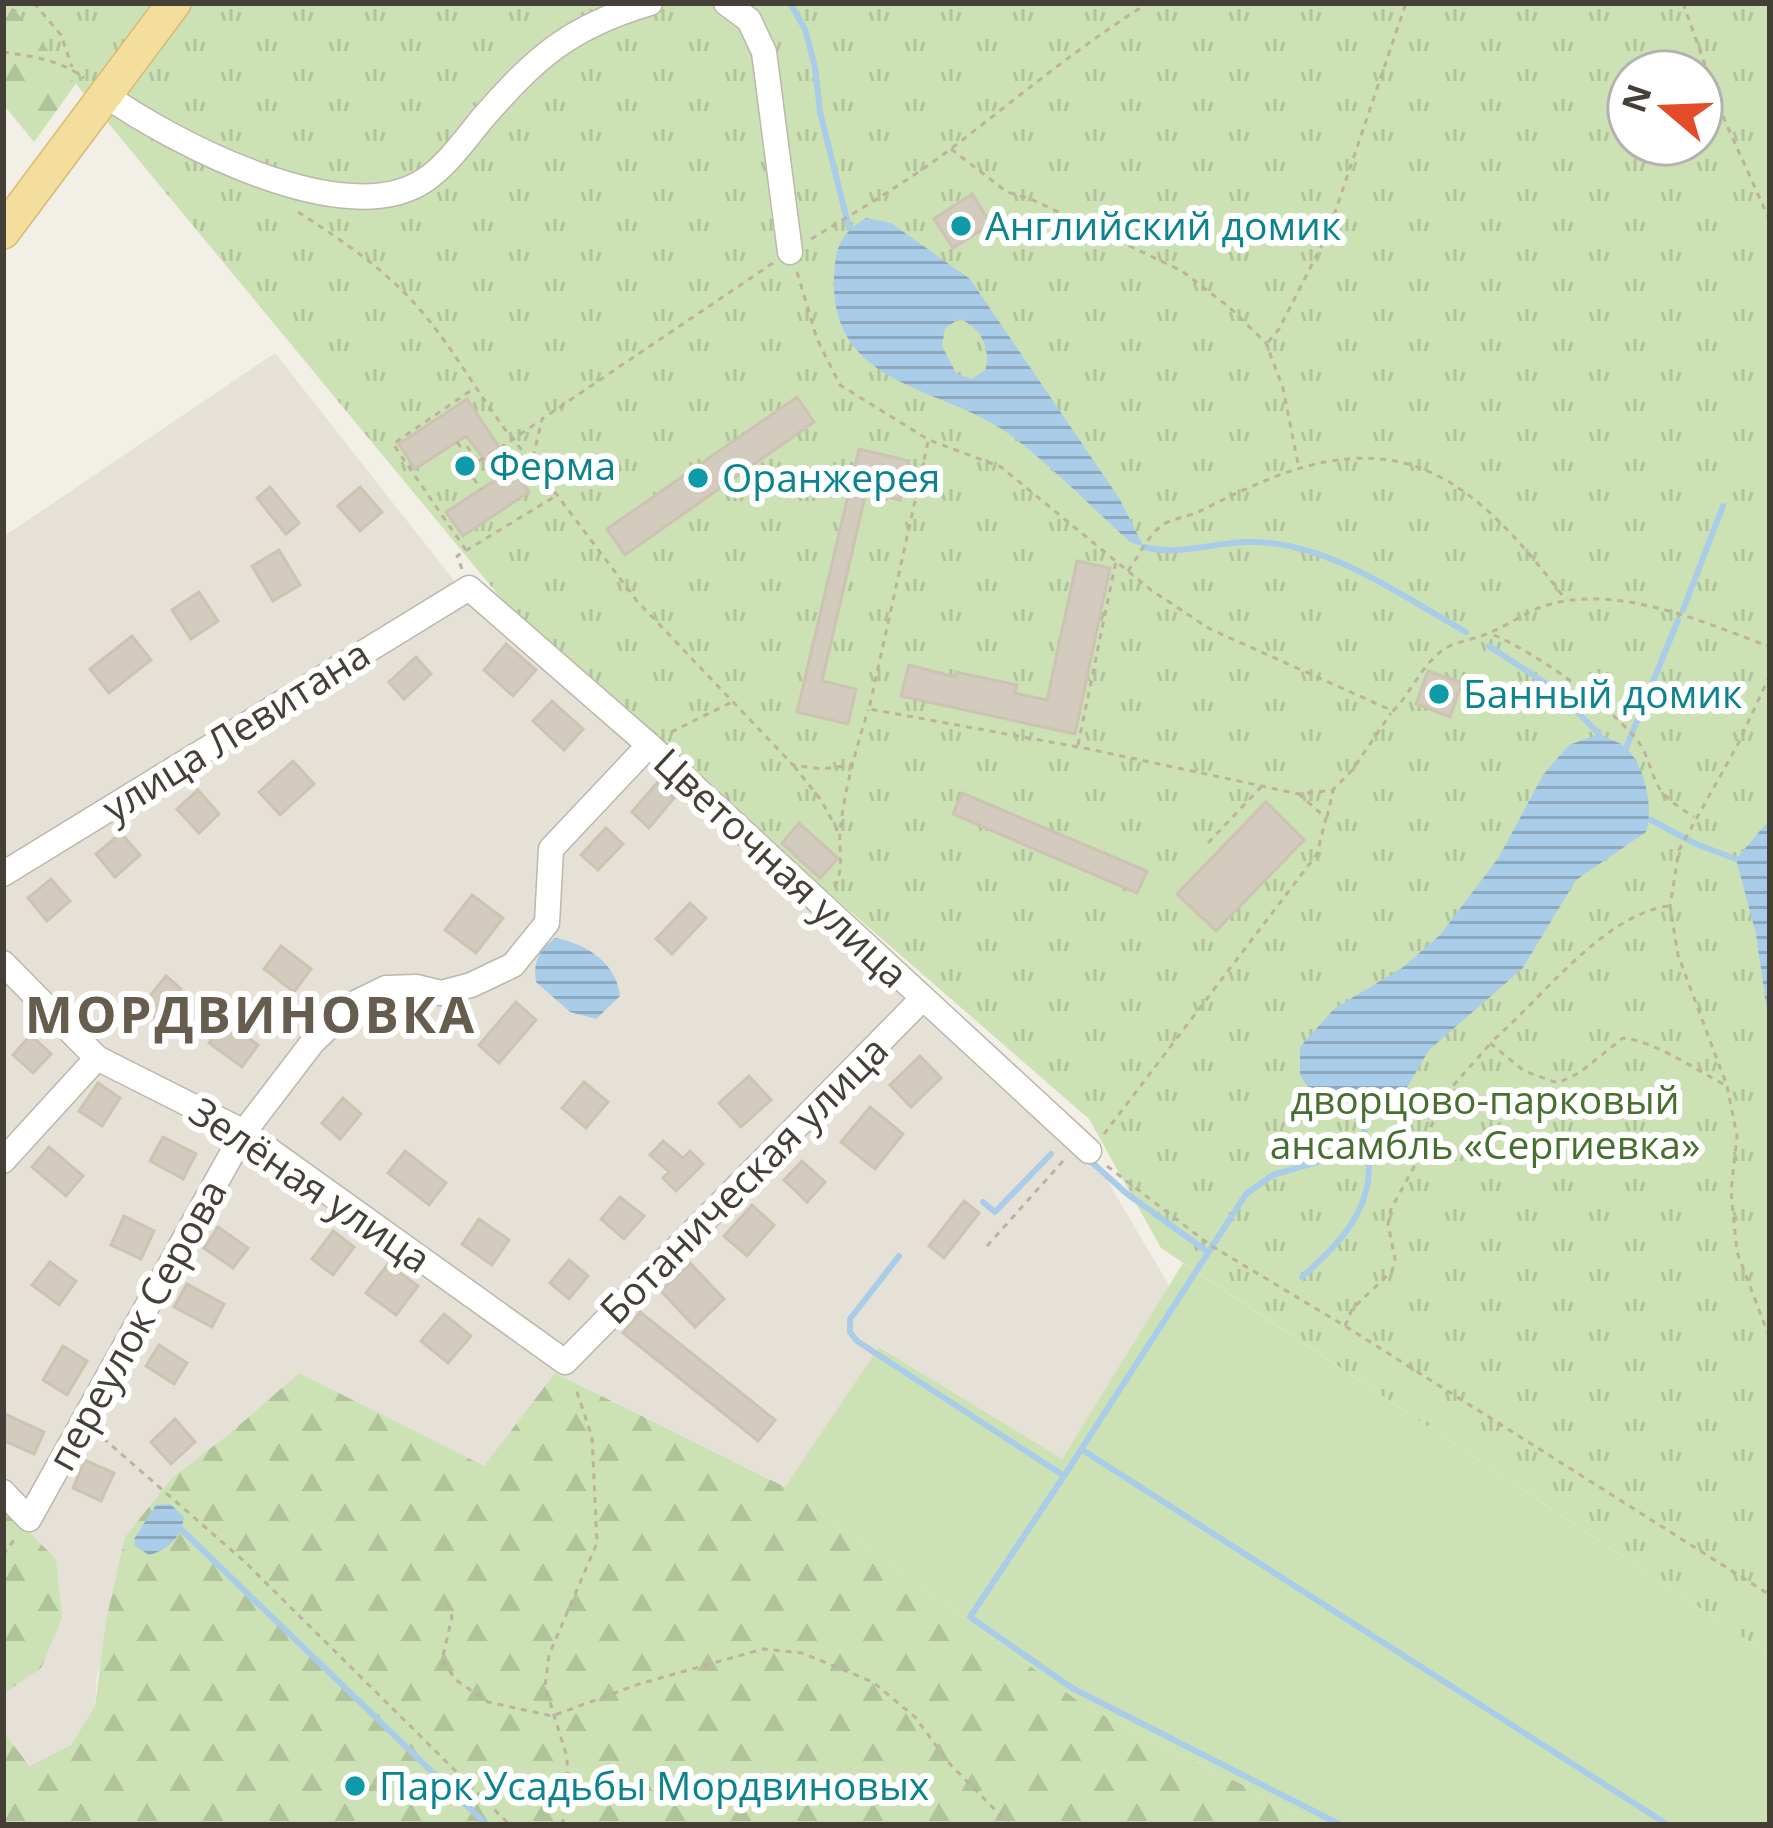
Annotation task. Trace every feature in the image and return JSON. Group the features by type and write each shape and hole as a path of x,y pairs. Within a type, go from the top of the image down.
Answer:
{"main road":[{"path":"3,232 175,3"}],"street":[{"path":"104,94 147,125 276,178 343,196 387,197 426,180 500,98 574,31 650,3"},
{"path":"726,3 749,20 764,52 790,252"},
{"name":"Цветочная улица","path":"469,588 656,741 825,909 1085,1147"},
{"name":"улица Левитана","path":"3,874 469,588"},
{"name":"переулок Серова","path":"3,1492 29,1520 244,1132 312,1042 351,1005 386,988 441,992 471,986 513,965 547,923 551,849 656,741"},
{"name":"Зелёная улица","path":"3,963 97,1058 244,1132 565,1362"},
{"name":"Ботаническая улица","path":"565,1362 922,999"},
{"path":"3,1161 97,1058"}],"path":[{"path":"34,3 61,35 73,69"},
{"path":"481,489 474,479 478,462 790,252 869,206 951,149 1080,45 1148,3"},
{"path":"1266,343 1280,329 1328,233 1406,3"},
{"path":"1683,3 1725,121 1770,221"},
{"path":"3,52 73,69 104,94"},
{"path":"951,149 1006,192 1033,200 1182,271 1229,307 1266,343 1282,388 1298,466"},
{"path":"283,202 386,272 428,319 512,440 638,601 793,765 821,800 840,835"},
{"path":"790,252 817,339 840,385 929,440 1001,467 1128,571 1210,629 1393,711"},
{"path":"466,550 393,444 475,387"},
{"path":"532,462 542,419"},
{"path":"825,909 843,869 840,835 852,765 869,709 929,440"},
{"path":"457,442 478,462"},
{"path":"1128,571 1162,525 1298,466 1368,458 1401,460 1434,472 1478,502 1529,551 1568,602"},
{"path":"469,588 457,556 557,495"},
{"path":"1077,747 1116,560"},
{"path":"987,1246 1085,1147 1317,854 1333,790 1411,693 1424,669 1447,648 1545,606 1568,602 1650,605 1770,647"},
{"path":"1490,633 1596,700 1637,740 1651,760 1658,786 1696,818"},
{"path":"1770,675 1738,744 1678,850 1670,906 1678,955 1727,1086 1737,1136 1731,1192 1737,1252 1770,1339"},
{"path":"656,741 734,701"},
{"path":"869,709 1299,794 1333,790"},
{"path":"793,765 822,769 852,765"},
{"path":"1208,843 1263,786"},
{"path":"1299,794 1326,818"},
{"path":"1346,1326 1352,1309 1392,1271 1391,1209 1444,1096 1490,1043 1609,932 1647,909 1670,906"},
{"path":"1490,1043 1524,1071 1558,1083 1579,1073 1623,1038 1647,1040 1671,1058 1727,1086"},
{"path":"1085,1147 1212,1246 1770,1595"},
{"path":"562,1825 568,1799 567,1757 545,1687 549,1654 597,1544 592,1437 565,1362"},
{"path":"84,1421 245,1562 510,1825"},
{"path":"447,1603 452,1617 442,1660 456,1680 488,1702 552,1716 639,1684 763,1649 802,1653 873,1682 915,1717 950,1763 1010,1825"}],"shaded area":[{"path":"275,353 456,583 1097,1163 1170,1287 1061,1460 880,1347 785,1487 555,1373 484,1467 299,1373 173,1477 97,1674 95,1706 71,1745 31,1766 4,1733 3,1722 3,1694 40,1668 3,1506 3,537"}],"green space":[{"path":"3,3 134,3 34,142 3,104"},
{"name":"дворцово-парковый ансамбль «Сергиевка»","path":"9,3 1770,3 1770,1655 1161,1248 1089,1119 528,631"},
{"path":"1183,1263 1770,1655 1770,1825 1323,1825 1085,1706 785,1487 879,1347 1062,1459"},
{"path":"299,1373 484,1466 555,1373 785,1487 1085,1706 1323,1825 3,1825 3,1722 4,1733 30,1766 71,1745 95,1706 106,1621 125,1537 173,1477"},
{"path":"3,1506 56,1559 62,1618 41,1668 3,1694"}],"water":[{"path":"866,218 891,223 970,279 1119,498 1144,547 1130,542 1013,437 898,380 851,343 838,315 836,258 850,230","holes":["959,319 978,333 987,354 985,370 972,379 956,373 942,346 945,328"]},
{"path":"1599,734 1623,746 1638,765 1648,800 1646,832 1576,880 1522,969 1429,1050 1406,1089 1376,1112 1352,1116 1313,1095 1300,1075 1300,1047 1335,1008 1402,968 1440,935 1499,857 1543,775 1569,745"},
{"path":"1770,819 1770,1032 1756,934 1736,859"},
{"path":"555,938 588,950 613,974 620,996 596,1019 570,1012 536,982 538,957"},
{"path":"170,1504 184,1517 180,1531 168,1546 149,1555 135,1546 134,1539 156,1505"}],"building":[{"path":"972,194 991,224 953,248 934,219"},
{"path":"797,397 814,422 625,555 607,529"},
{"path":"467,399 529,492 463,536 446,512 497,479 478,451 466,436 415,469 399,444"},
{"path":"859,449 909,461 900,500 866,492 822,681 856,689 848,724 797,712"},
{"path":"270,487 299,523 286,534 257,498"},
{"path":"360,487 382,512 360,531 338,506"},
{"path":"279,550 300,585 273,601 252,566"},
{"path":"1077,561 1110,568 1075,734 901,696 909,665 1017,685 1015,693 1047,700"},
{"path":"199,592 218,621 191,639 172,610"},
{"path":"132,636 151,660 109,693 90,669"},
{"path":"506,644 536,670 513,696 484,670"},
{"path":"416,657 431,674 404,699 389,682"},
{"name":"Банный домик","path":"1428,671 1462,683 1450,717 1416,704"},
{"path":"552,701 583,729 564,750 533,721"},
{"path":"293,761 314,784 280,815 259,792"},
{"path":"657,783 674,798 649,828 632,812"},
{"path":"198,790 219,814 199,833 177,809"},
{"path":"962,793 1147,871 1137,893 953,814"},
{"path":"1266,802 1304,840 1216,931 1177,894"},
{"path":"799,823 838,858 820,878 782,843"},
{"path":"606,828 623,844 598,870 581,855"},
{"path":"121,833 140,855 115,877 96,854"},
{"path":"51,879 70,901 47,921 28,898"},
{"path":"472,895 503,918 476,953 445,930"},
{"path":"690,903 706,918 672,954 656,939"},
{"path":"281,946 311,969 294,992 264,969"},
{"path":"166,976 181,989 157,1019 142,1006"},
{"path":"516,1002 536,1020 499,1063 479,1045"},
{"path":"225,1021 258,1045 242,1067 209,1043"},
{"path":"31,1035 51,1054 33,1073 13,1055"},
{"path":"920,1056 941,1078 911,1107 890,1085"},
{"path":"749,1076 771,1100 741,1127 719,1103"},
{"path":"584,1082 608,1102 586,1128 562,1108"},
{"path":"98,1083 120,1098 102,1126 79,1111"},
{"path":"343,1098 361,1114 340,1139 322,1123"},
{"path":"870,1107 903,1134 875,1169 841,1142"},
{"path":"163,1137 196,1154 183,1179 150,1161"},
{"path":"663,1141 683,1158 690,1151 703,1164 676,1191 663,1178 669,1172 650,1155"},
{"path":"49,1147 83,1176 66,1196 32,1167"},
{"path":"405,1151 446,1183 429,1205 388,1173"},
{"path":"802,1161 825,1182 807,1202 784,1180"},
{"path":"620,1197 644,1216 624,1239 601,1219"},
{"path":"964,1201 979,1213 944,1258 929,1246"},
{"path":"752,1205 774,1225 747,1256 724,1236"},
{"path":"124,1216 154,1231 141,1259 111,1245"},
{"path":"479,1219 509,1240 492,1265 462,1244"},
{"path":"218,1227 248,1248 233,1268 204,1248"},
{"path":"333,1231 354,1247 333,1275 312,1259"},
{"path":"569,1260 588,1276 569,1299 550,1283"},
{"path":"50,1262 76,1281 59,1305 32,1285"},
{"path":"690,1263 724,1299 695,1327 661,1291"},
{"path":"388,1264 418,1286 396,1315 366,1293"},
{"path":"187,1284 224,1304 212,1327 174,1307"},
{"path":"640,1312 775,1420 758,1441 623,1333"},
{"path":"444,1314 471,1336 448,1363 421,1341"},
{"path":"159,1345 187,1363 174,1384 146,1366"},
{"path":"63,1346 87,1361 67,1395 43,1380"},
{"path":"3,1413 44,1432 34,1454 3,1440"},
{"path":"175,1419 195,1442 171,1464 151,1442"},
{"path":"85,1460 114,1473 101,1501 73,1488"}],"waterway":[{"path":"790,3 805,29 815,67 820,112 849,228"},
{"path":"1683,610 1723,506"},
{"path":"1144,547 1182,550 1245,542 1304,550 1361,572 1466,632"},
{"path":"1626,748 1678,620"},
{"path":"1489,646 1556,690 1599,734"},
{"path":"1651,820 1736,859"},
{"path":"899,1256 850,1319 850,1332 1064,1476 1246,1194 1273,1175 1367,1147 1362,1114"},
{"path":"1302,1277 1354,1220 1367,1186 1367,1147"},
{"path":"983,1202 995,1212 1051,1154"},
{"path":"1086,1157 1126,1193 1208,1252"},
{"path":"1081,1449 1668,1825"},
{"path":"1064,1476 970,1617 1072,1688 1341,1825"},
{"path":"182,1530 487,1825"}],"place":[{"name":"Английский домик","path":"961,226"},
{"name":"Ферма","path":"465,466"},
{"name":"Оранжерея","path":"698,478"},
{"name":"Банный домик","path":"1439,694"},
{"name":"Парк Усадьбы Мордвиновых","path":"355,1786"}],"district":[{"name":"МОРДВИНОВКА","path":"251,1015"}]}
